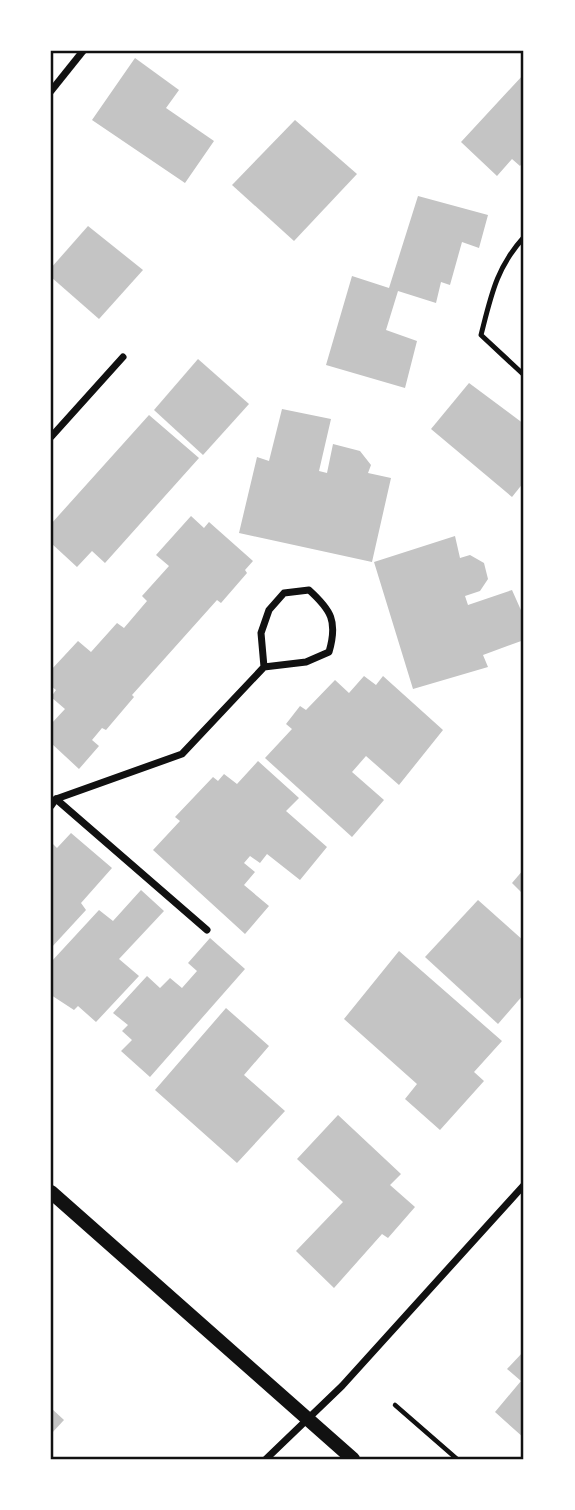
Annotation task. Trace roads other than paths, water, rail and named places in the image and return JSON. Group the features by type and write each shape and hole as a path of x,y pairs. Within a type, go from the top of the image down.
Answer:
{"main road":[{"path":"51,1192 353,1459"}],"street":[{"path":"51,91 83,51"},
{"path":"51,437 123,357"},
{"path":"51,806 57,799 182,754 264,667 306,662 329,652 334,634 329,608 309,590 284,593 269,610 261,632 264,667"},
{"path":"57,799 207,930"},
{"path":"266,1459 356,1371 524,1185"}],"lane":[{"path":"524,237 494,282 481,335 524,375"}]}
